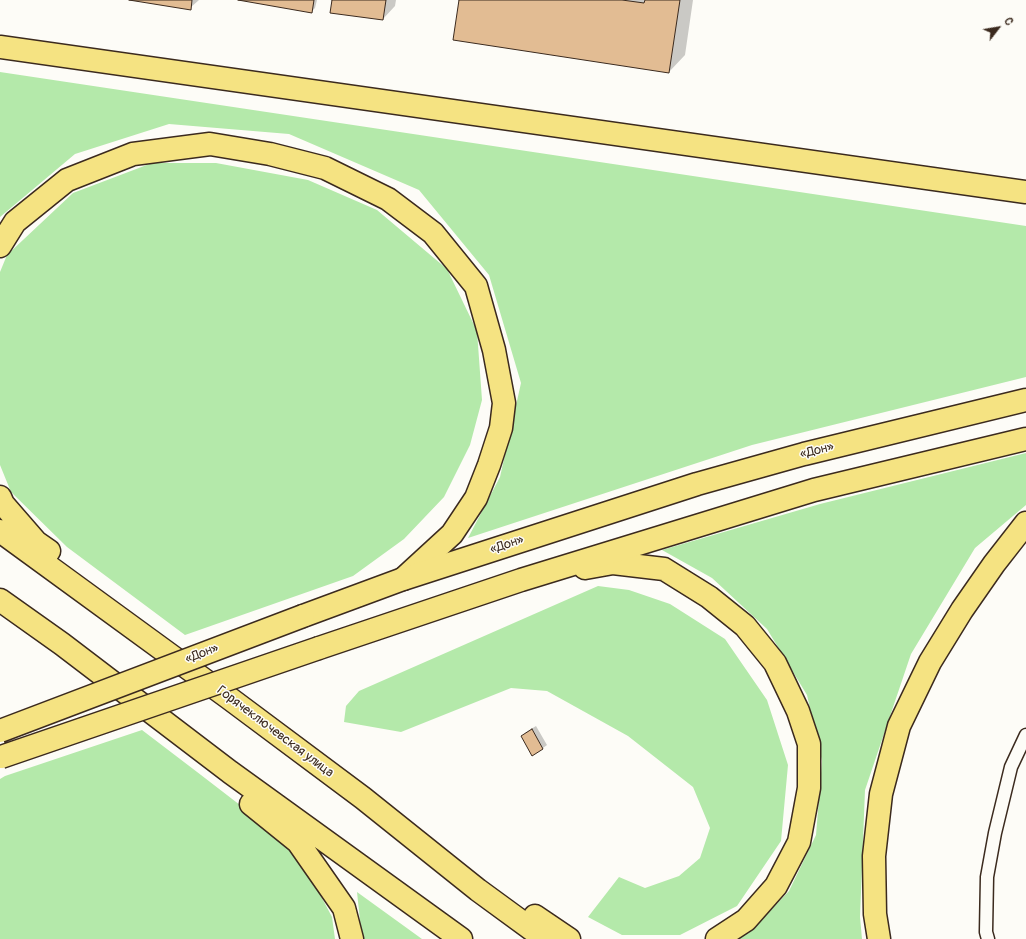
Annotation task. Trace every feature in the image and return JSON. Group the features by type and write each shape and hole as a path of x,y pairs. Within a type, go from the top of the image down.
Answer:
{"main road":[{"path":"0,47 1026,192"},
{"path":"0,246 15,222 67,180 133,154 210,144 270,154 325,168 388,199 433,233 476,286 494,350 504,403 501,428 476,498 452,534 403,579"},
{"name":"«Дон»","path":"0,731 403,579 705,482 804,454 1026,400"},
{"path":"0,757 521,580 814,490 1026,439"},
{"path":"0,497 3,504 36,542 100,589 245,701 334,776"},
{"path":"879,939 875,914 874,856 881,794 899,726 930,662 962,610 994,564 1026,523"},
{"name":"Горячеключевская улица","path":"0,531 230,698 363,798 478,890 545,939"},
{"path":"521,580 613,563 664,569 709,597 745,626 775,663 798,711 809,744 809,788 799,842 776,886 746,920 717,939"},
{"path":"0,600 56,653 229,786 298,842 344,908 352,939"},
{"path":"0,600 62,644 230,772 461,939"},
{"path":"478,890 498,891 568,939"}],"lane":[{"path":"988,939 986,932 987,877 995,833 1011,767 1026,735"}],"green space":[{"path":"0,72 1026,226 1026,377 752,445 468,538 500,477 521,383 489,275 419,190 289,134 169,124 75,154 0,217"},
{"path":"152,163 216,163 308,180 377,210 447,269 477,331 482,400 470,445 444,497 404,539 353,576 185,635 67,547 11,492 0,465 0,272 7,255 73,193"},
{"path":"1026,453 1026,505 975,548 911,654 865,790 860,917 862,939 736,939 749,933 789,891 816,835 822,761 807,695 767,629 712,578 662,550 820,504"},
{"path":"598,586 629,590 670,604 725,639 767,700 788,765 781,841 737,906 680,935 622,935 588,917 619,877 645,888 679,876 700,858 710,828 693,787 628,736 547,691 511,688 401,732 344,722 346,706 359,691"},
{"path":"142,730 262,822 305,866 332,917 335,939 0,939 0,779 5,776"},
{"path":"357,892 422,939 362,939"}],"building":[{"path":"129,0 192,0 191,10"},
{"path":"238,0 314,0 312,13"},
{"path":"332,0 386,0 383,20 330,13"},
{"path":"459,0 622,0 644,3 645,0 680,0 669,73 453,40"},
{"path":"532,729 543,749 532,756 521,736"}]}
